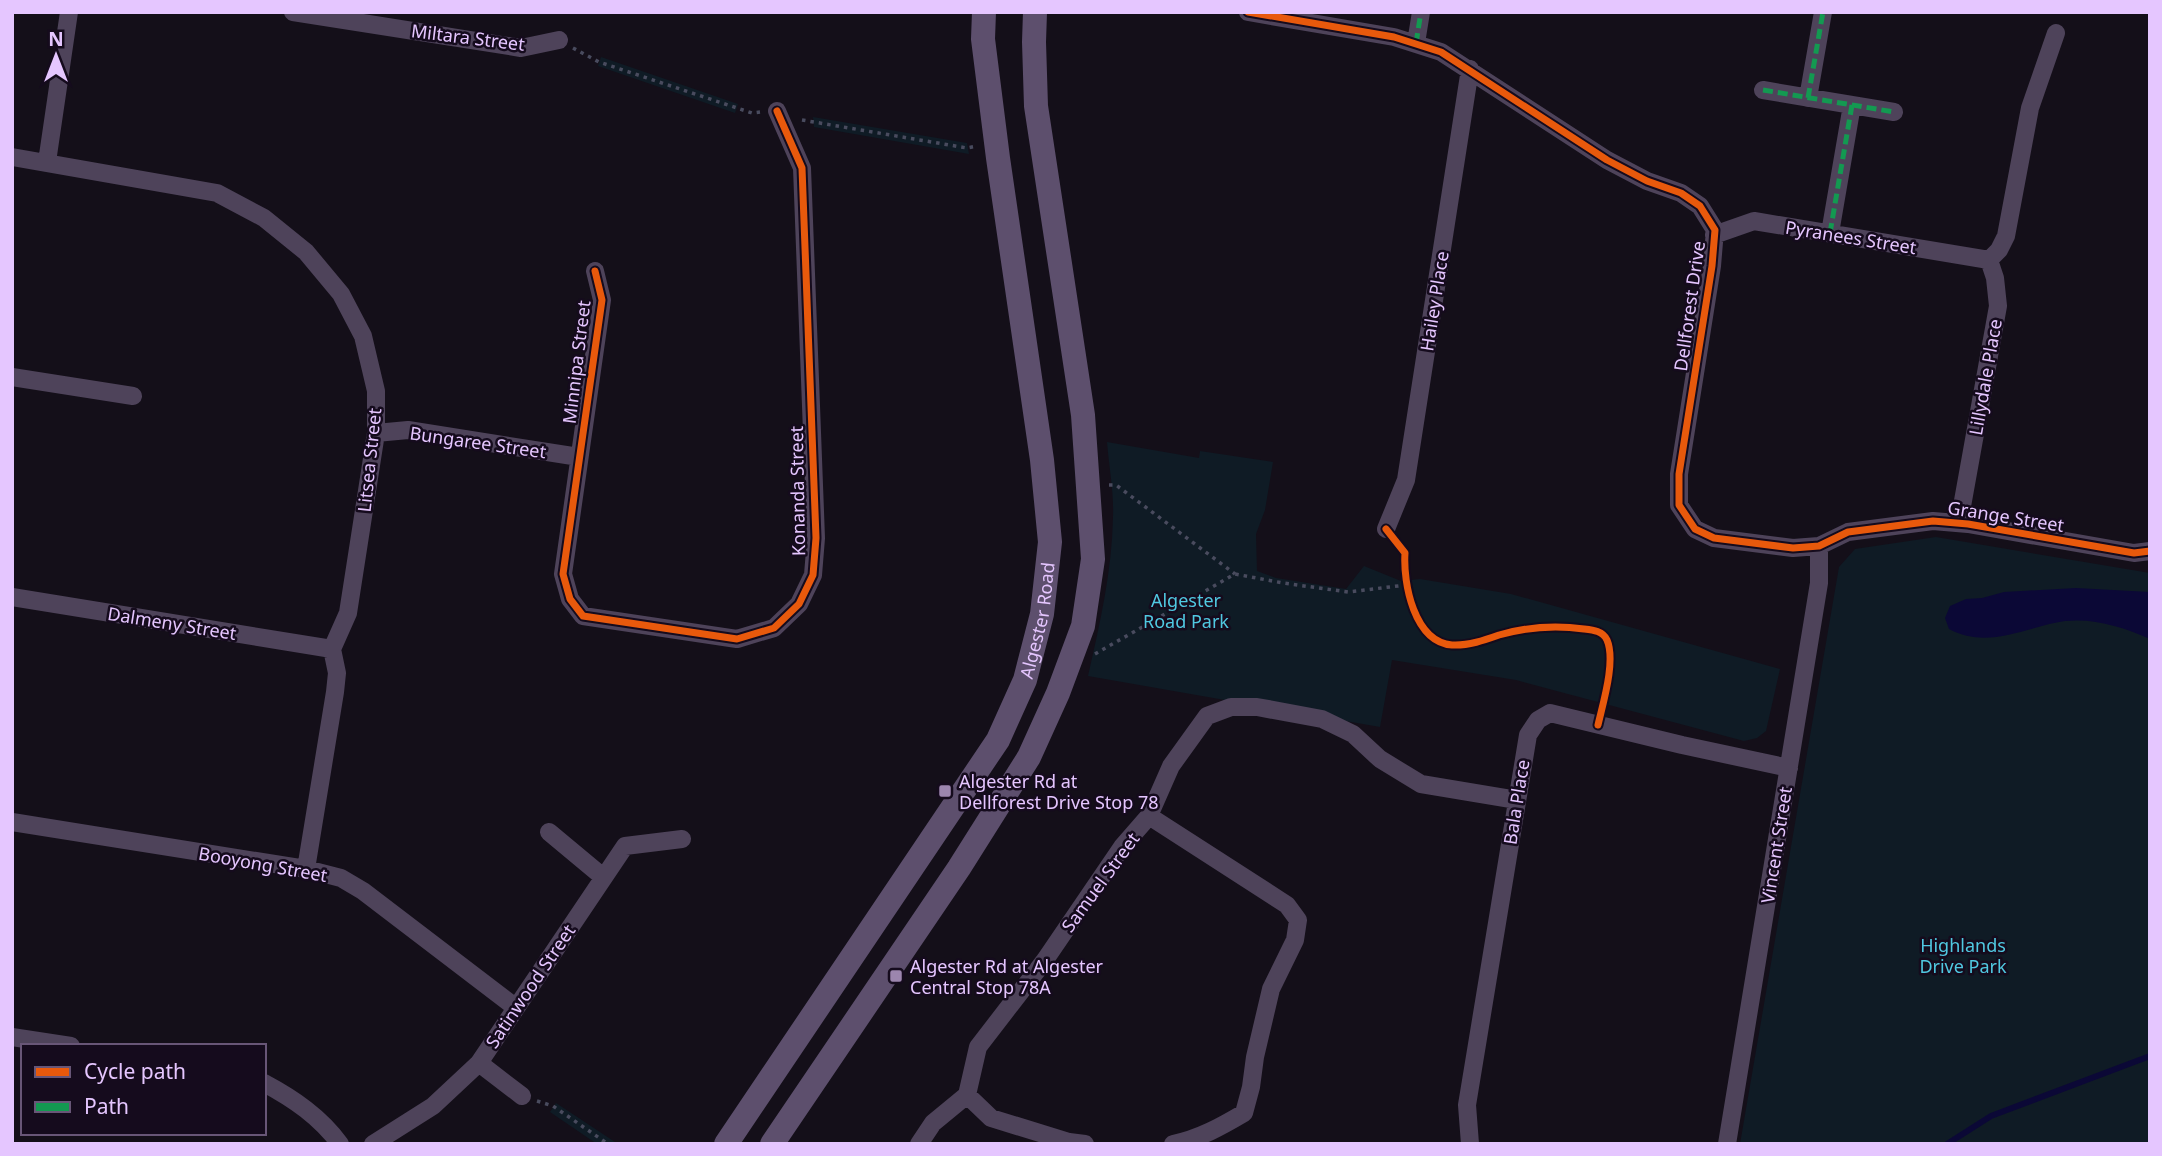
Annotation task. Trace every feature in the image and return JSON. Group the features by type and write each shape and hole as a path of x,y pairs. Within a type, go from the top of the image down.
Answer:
{"main road":[{"name":"Algester Road","path":"726,1144 998,740 1025,680 1042,614 1050,542 1042,460 983,39 984,12"},
{"name":"Algester Road","path":"772,1144 959,868 1029,757 1058,693 1083,626 1093,559 1083,415 1036,106 1035,12"}],"street":[{"path":"47,162 69,12"},
{"name":"Miltara Street","path":"293,12 521,48 559,40"},
{"name":"Dellforest Drive","path":"1248,12 1394,37 1441,52 1607,160 1647,181 1681,193 1700,206 1714,230 1712,266 1679,474 1679,505 1695,529 1714,538 1793,548 1819,546"},
{"path":"1416,43 1421,12"},
{"path":"1808,98 1823,12"},
{"path":"1989,260 2006,236 2029,108 2056,33"},
{"name":"Hailey Place","path":"1386,529 1406,480 1470,69"},
{"path":"1763,90 1894,112"},
{"path":"1830,233 1852,105"},
{"name":"Konanda Street","path":"579,457 564,574 569,599 583,616 737,639 774,628 799,604 813,575 816,538 802,168 777,111"},
{"name":"Litsea Street","path":"12,157 216,193 264,218 306,252 341,295 363,336 376,391 376,433 348,613 332,649"},
{"name":"Pyranees Street","path":"1714,235 1754,221 1989,260"},
{"name":"Lillydale Place","path":"1959,523 1998,306 1995,278 1989,260"},
{"name":"Minnipa Street","path":"579,457 602,300 595,271"},
{"path":"12,377 132,396"},
{"name":"Bungaree Street","path":"376,433 408,430 579,457"},
{"name":"Grange Street","path":"1819,546 1848,532 1933,521 1959,523 2134,553 2150,551"},
{"name":"Vincent Street","path":"1727,1144 1819,583 1819,546"},
{"name":"Dalmeny Street","path":"12,597 332,649"},
{"path":"306,869 335,692 337,673 332,649"},
{"name":"Samuel Street","path":"967,1095 978,1047 1045,960 1122,847 1149,816 1171,766 1206,716 1231,707 1257,707 1322,719 1353,734 1380,759 1421,784 1517,800"},
{"name":"Bala Place","path":"1470,1144 1467,1105 1528,735 1538,720 1550,713 1789,768"},
{"path":"1149,816 1287,905 1297,920 1295,940 1271,989 1244,1113 1217,1129 1186,1142 1173,1144"},
{"name":"Booyong Street","path":"12,822 306,869 341,878 363,891 515,1007"},
{"path":"549,832 603,877"},
{"name":"Satinwood Street","path":"373,1144 433,1106 479,1063 625,846 682,839"},
{"path":"12,1037 58,1044"},
{"path":"479,1063 522,1096"},
{"path":"266,1084 289,1096 326,1126 340,1144"},
{"path":"919,1144 933,1123 967,1095 991,1118 1069,1142 1085,1144"}],"path":[{"path":"559,40 599,61 752,113 777,111 802,120 967,148 980,145"},
{"path":"1105,485 1116,485 1235,574 1348,592 1406,581 1409,596"},
{"path":"1087,655 1094,654 1235,574"},
{"path":"522,1096 553,1107 608,1144"}],"green space":[{"path":"601,57 738,104 735,113 598,66"},
{"path":"813,117 967,143 969,154 814,127"},
{"name":"Algester Road Park","path":"1107,442 1199,458 1200,451 1273,462 1265,510 1256,534 1257,571 1276,578 1346,589 1364,566 1401,581 1420,579 1511,594 1780,669 1766,731 1757,738 1744,741 1516,680 1392,660 1380,727 1088,676 1105,597 1112,537 1113,498"},
{"name":"Highlands Drive Park","path":"1936,537 2150,573 2150,1144 1740,1144 1839,567 1855,549"},
{"path":"556,1103 618,1144 597,1144 550,1112"}],"shaded area":[{"path":"2076,588 2150,592 2150,639 2109,624 2076,620 2007,635 1978,637 1949,629 1945,618 1950,606 1966,599 2004,592"}],"waterway":[{"path":"1947,1144 1991,1116 2150,1056"}],"marked path":[{"path":"1416,43 1421,12"},
{"path":"1808,98 1823,12"},
{"path":"1763,90 1894,112"},
{"path":"1830,233 1852,105"}],"cycle path":[{"path":"1248,12 1394,37 1441,52 1607,160 1647,181 1681,193 1700,206 1715,230 1712,266 1679,474 1679,505 1695,529 1714,538 1793,548 1819,546 1848,532 1933,521 1968,524 2134,553 2150,551"},
{"path":"595,271 602,300 563,574 570,599 583,616 737,639 774,628 799,604 813,575 816,538 802,168 777,111"},
{"path":"1386,529 1405,553 1409,595 1420,622 1428,634 1439,641 1464,645 1520,630 1552,627 1591,630 1603,635 1607,640 1610,659 1608,682 1598,725"}],"place":[{"name":"Algester Rd at Dellforest Drive Stop 78","path":"945,791"},
{"name":"Algester Rd at Algester Central Stop 78A","path":"896,976"}]}
